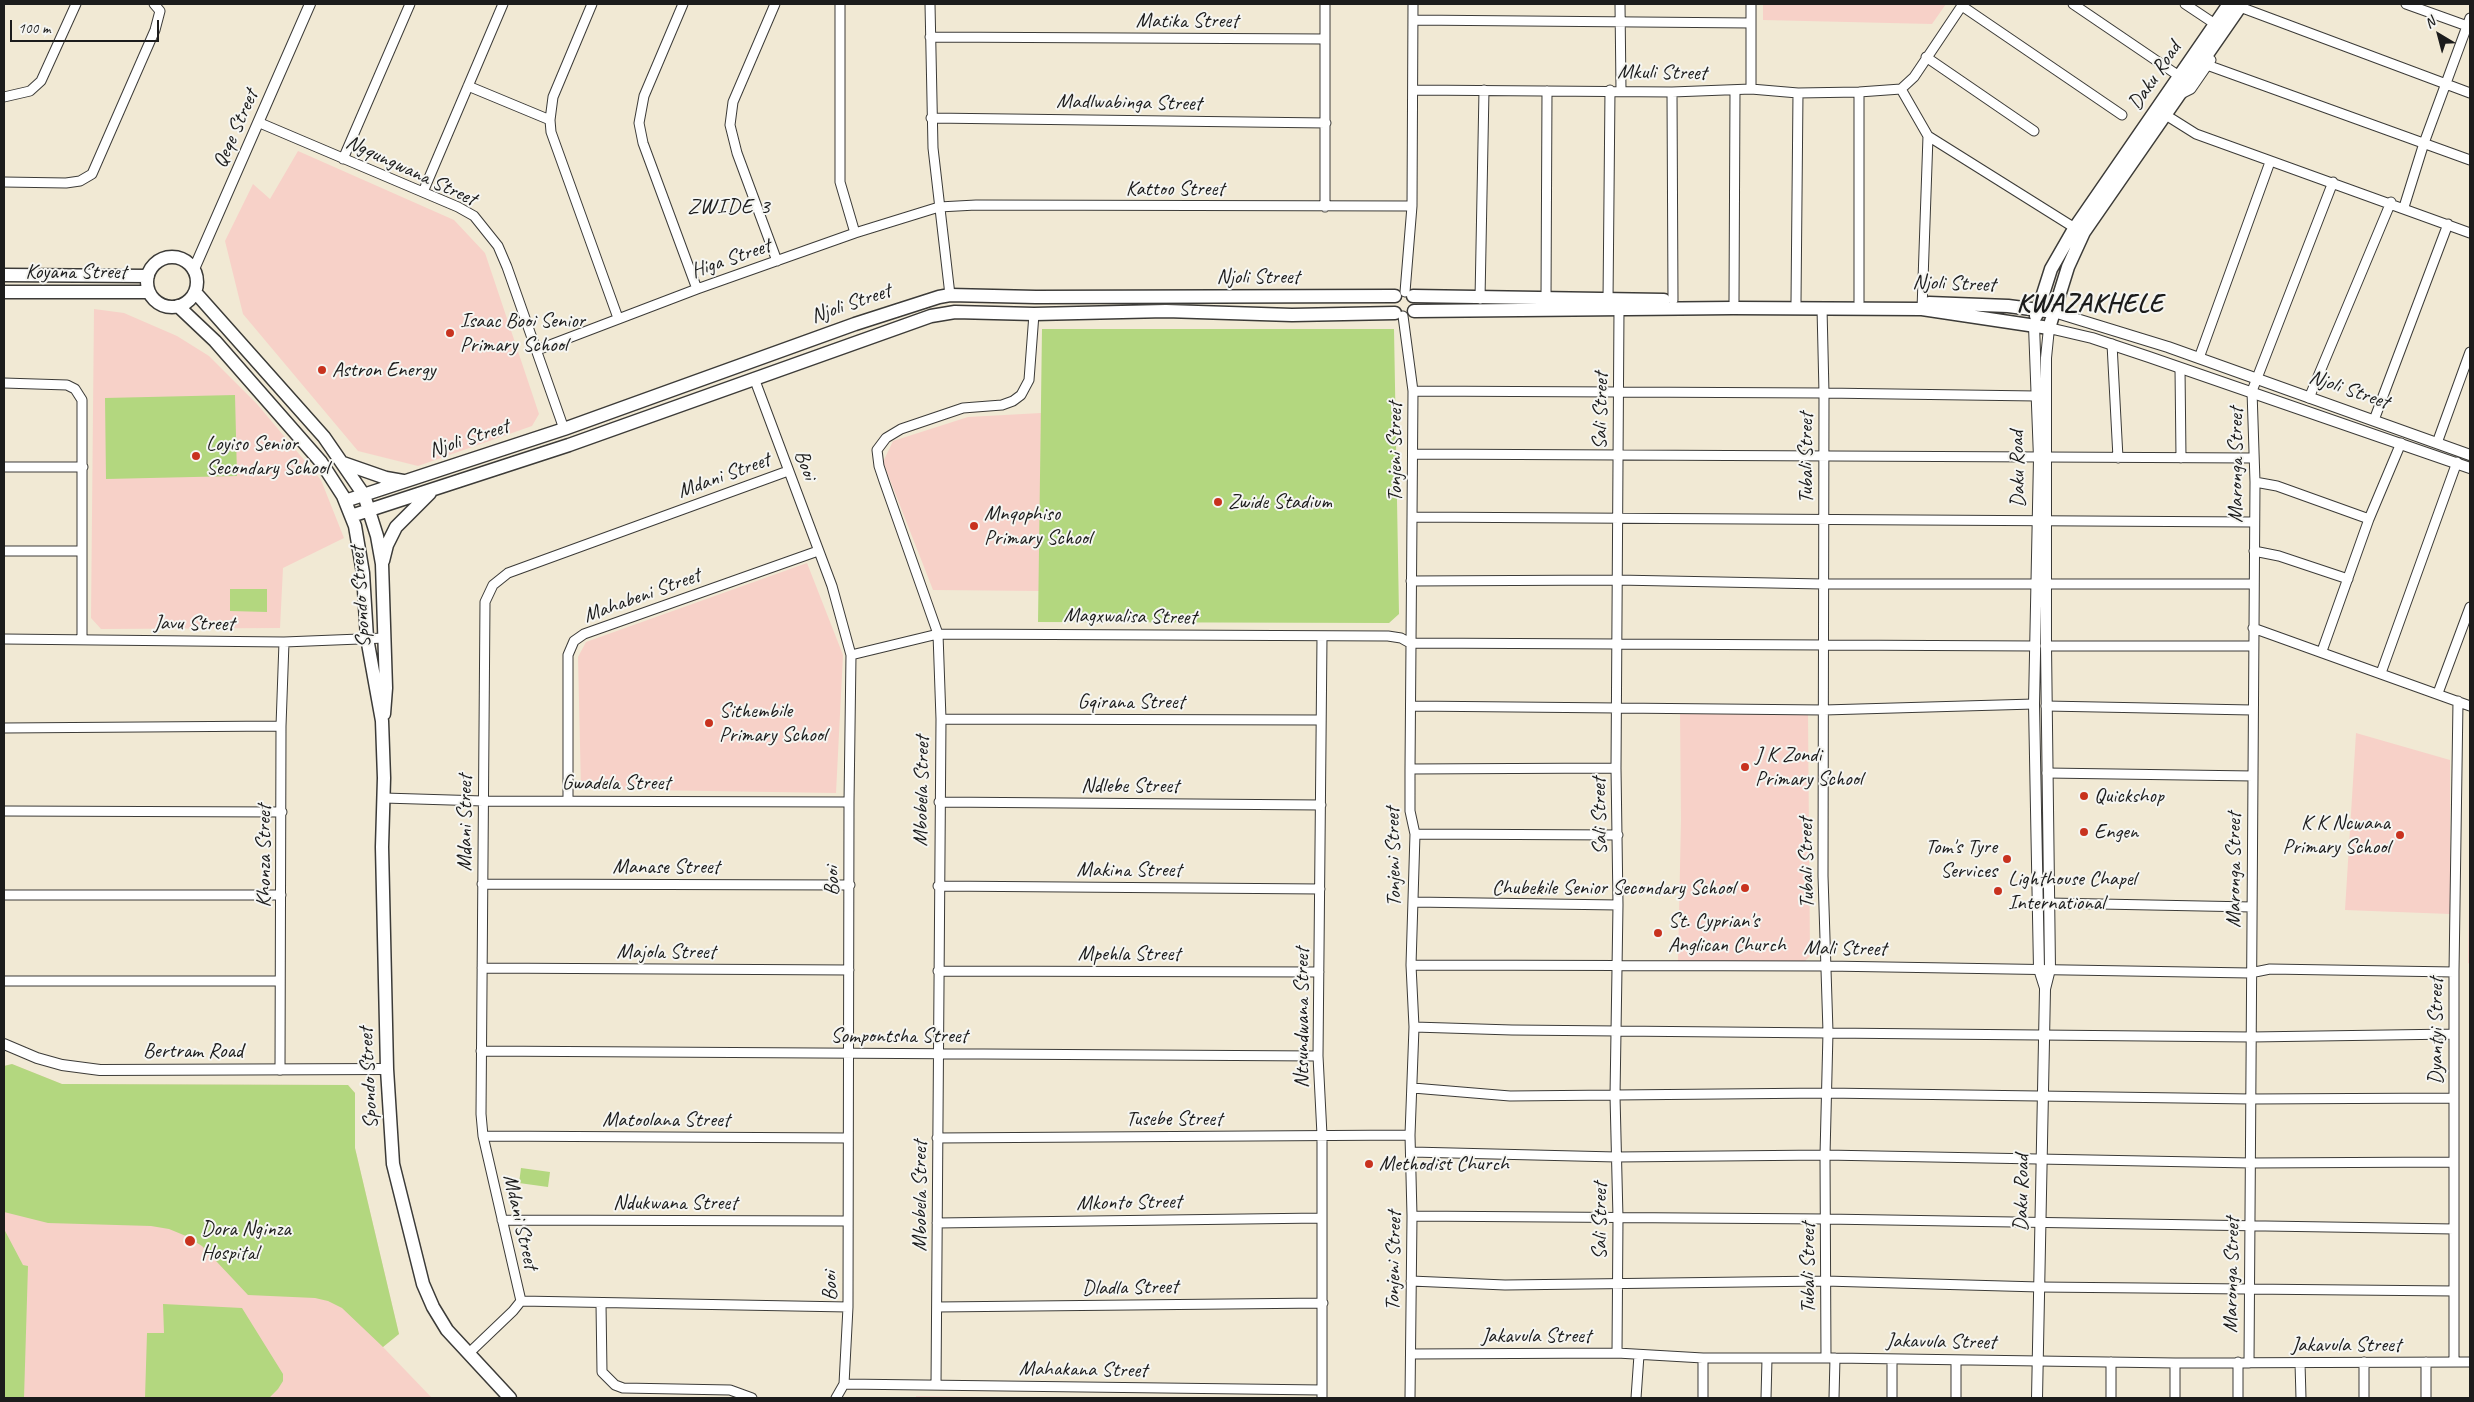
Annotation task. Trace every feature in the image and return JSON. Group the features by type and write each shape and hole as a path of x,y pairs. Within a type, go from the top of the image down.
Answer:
{"main road":[{"name":"Daku Road","path":"2160,112 2176,96 2241,6"},
{"name":"Daku Road","path":"2034,326 2037,310 2051,269 2160,112 2179,76 2215,24 2241,6"},
{"name":"Daku Road","path":"2049,328 2079,231"},
{"path":"169,257 181,258 194,270 197,281 195,292 191,299 178,306 161,304 149,292 148,276 153,265 169,257"},
{"name":"Koyana Street","path":"4,275 148,276"},
{"name":"Koyana Street","path":"4,292 149,292"},
{"name":"Spondo Street","path":"195,292 285,392 344,463 364,494 370,510 382,564 386,688 382,721 384,798 382,846 387,1069 393,1164 423,1284 448,1330 510,1398"},
{"name":"Njoli Street","path":"345,501 564,429 899,308 950,295 1036,297 1404,295 1608,300 1734,300 1859,302 2054,312"},
{"path":"1404,295 1416,303 1404,313 1392,305 1404,295"},
{"name":"Spondo Street","path":"178,306 215,341 288,424 320,462 345,501 351,516 364,574 367,638 382,721"},
{"name":"Njoli Street","path":"351,516 570,445 931,316 955,312 1034,314 1166,311 1292,314 1922,306 2049,328"},
{"path":"344,463 386,478 405,481"},
{"path":"382,564 387,545 396,527 434,489"}],"street":[{"path":"4,97 30,91 41,81 76,4"},
{"path":"4,182 80,182 92,174 155,30 160,11 154,4"},
{"name":"Qeqe Street","path":"194,270 310,4"},
{"path":"343,158 410,4"},
{"path":"423,192 502,4"},
{"path":"592,4 553,97 550,120 551,132 618,318"},
{"path":"683,4 644,96 639,123 643,143 697,289"},
{"path":"775,4 733,102 730,125 736,154 777,261"},
{"path":"840,4 840,182 855,233"},
{"path":"930,4 931,118 939,207 950,295"},
{"path":"1325,4 1325,208"},
{"path":"1404,295 1412,206 1413,4"},
{"path":"1620,4 1620,90"},
{"path":"1751,4 1751,89"},
{"path":"2073,4 2179,76"},
{"path":"2185,4 2215,24"},
{"path":"2404,207 2424,143 2469,24 2406,4"},
{"path":"1922,306 1928,136 1904,86 1962,5 2122,114"},
{"path":"2176,96 2191,89 2241,6 2470,93"},
{"path":"1413,20 1751,23"},
{"name":"Matika Street","path":"930,37 1325,39"},
{"path":"1926,57 2034,131"},
{"path":"2207,65 2470,160"},
{"path":"468,86 550,120"},
{"name":"Mkuli Street","path":"1414,90 1620,90 1672,92 1751,89 1798,93 1860,92 1904,86"},
{"path":"1480,298 1484,90"},
{"path":"1608,300 1610,90"},
{"path":"1546,299 1547,91"},
{"path":"1734,300 1735,91"},
{"path":"1672,92 1673,300"},
{"path":"1859,302 1860,92"},
{"path":"1796,302 1798,93"},
{"path":"2160,112 2196,134 2270,162 2391,202 2470,233"},
{"name":"Madlwabinga Street","path":"931,118 1326,123"},
{"name":"Ngqungwana Street","path":"260,122 467,211 490,234 507,267 564,429"},
{"path":"1928,136 2079,231"},
{"path":"2199,358 2270,162"},
{"name":"Maronga Street","path":"2249,1363 2252,646 2254,584 2252,391 2333,182"},
{"path":"2309,398 2391,202"},
{"name":"Kattoo Street","path":"939,207 986,205 1325,208 1412,206"},
{"name":"Higa Street","path":"537,350 697,289 855,233 939,207"},
{"path":"2374,420 2448,224"},
{"name":"Tubali Street","path":"1822,308 1824,392 1823,876 1828,1032 1825,1156 1825,1281 1834,1398"},
{"name":"Sali Street","path":"1617,1352 1618,835 1616,644 1620,392 1619,309"},
{"name":"Njoli Street","path":"2054,312 2199,358 2470,455"},
{"name":"Tonjeni Street","path":"1404,313 1413,391 1410,811 1415,834 1411,965 1414,1027 1410,1135 1412,1152 1410,1398"},
{"name":"Mbobela Street","path":"936,1385 938,886 941,719 938,634 881,474 878,450 886,438 901,429 963,408 1002,405 1013,401 1021,395 1029,380 1034,314"},
{"name":"Daku Road","path":"2034,326 2036,396 2043,458"},
{"name":"Njoli Street","path":"2049,328 2112,344 2458,462 2470,468"},
{"name":"Daku Road","path":"2037,1398 2044,1160 2045,989 2050,969 2046,706 2041,646 2043,458 2046,358 2049,328"},
{"path":"2112,344 2118,458"},
{"path":"2437,443 2470,352"},
{"path":"2180,368 2181,458"},
{"name":"Booi","path":"754,378 841,612 851,655 848,1307 844,1384 836,1398"},
{"path":"4,383 61,384 70,386 82,400 84,421 82,640"},
{"path":"1413,391 1824,392 2036,396"},
{"path":"2322,651 2369,519 2401,443"},
{"path":"1413,454 2253,458"},
{"path":"2382,673 2458,462"},
{"path":"4,467 83,467"},
{"name":"Mdani Street","path":"468,1354 521,1301 483,1136 481,1051 485,602 493,585 500,578 788,471"},
{"path":"2254,482 2277,486 2369,519"},
{"path":"1412,517 1823,521 2043,520 2253,522"},
{"path":"4,551 82,551"},
{"name":"Mahabeni Street","path":"568,800 568,655 574,642 584,634 818,551"},
{"path":"2254,551 2272,554 2348,579"},
{"path":"1411,581 1617,580 1823,584 2254,584"},
{"path":"2438,694 2470,608"},
{"path":"2253,628 2322,651 2470,706"},
{"name":"Magxwalisa Street","path":"851,655 938,634 1388,636 1401,638 1410,643 2252,646"},
{"name":"Ntsundwana Street","path":"1322,637 1318,1056 1322,1136 1322,1394"},
{"name":"Javu Street","path":"4,639 284,642 384,638"},
{"name":"Khonza Street","path":"280,1070 281,726 284,642"},
{"name":"Daku Road","path":"2041,646 2034,704 2039,969 2045,989"},
{"name":"Dyantyi Street","path":"2454,1361 2454,972 2458,701"},
{"path":"1411,706 1824,710 2034,704"},
{"path":"2046,706 2252,710"},
{"name":"Gqirana Street","path":"941,719 1320,720"},
{"path":"4,728 281,726"},
{"path":"1410,769 1616,768"},
{"path":"2047,773 2252,776"},
{"name":"Gwadela Street","path":"384,798 483,801 849,802"},
{"name":"Ndlebe Street","path":"939,802 1321,805"},
{"path":"4,811 282,812"},
{"path":"1415,834 1618,835"},
{"name":"Manase Street","path":"482,884 850,885"},
{"name":"Makina Street","path":"938,886 1320,889"},
{"path":"4,895 281,895"},
{"path":"1413,902 1618,905"},
{"path":"2050,904 2252,907"},
{"name":"Mali Street","path":"1411,965 1827,966 2250,973 2270,969 2454,972"},
{"name":"Majola Street","path":"482,968 849,970"},
{"name":"Mpehla Street","path":"938,971 1319,972"},
{"path":"4,981 280,981"},
{"path":"1414,1027 1617,1031 2251,1037 2454,1034"},
{"name":"Bertram Road","path":"4,1044 37,1058 80,1068 387,1069"},
{"name":"Sompontsha Street","path":"481,1051 1318,1056"},
{"path":"1413,1088 1510,1096 1826,1093 2251,1099 2454,1098"},
{"name":"Tusebe Street","path":"937,1138 1410,1135"},
{"name":"Matoolana Street","path":"483,1136 848,1138"},
{"path":"1412,1152 1616,1157 1825,1156 2250,1163 2454,1162"},
{"path":"1412,1216 1825,1219 2454,1229"},
{"name":"Mkonto Street","path":"937,1223 1321,1218"},
{"name":"Ndukwana Street","path":"502,1220 848,1221"},
{"path":"1411,1281 1505,1285 1617,1282 1825,1281 2039,1287 2454,1290"},
{"path":"521,1301 601,1304 848,1307"},
{"name":"Dladla Street","path":"937,1307 1323,1303"},
{"path":"601,1304 602,1372 615,1386 730,1390 752,1398"},
{"name":"Jakavula Street","path":"1411,1354 1617,1352 1639,1355 1766,1359 1830,1358 2175,1363 2470,1362"},
{"path":"1636,1398 1639,1355"},
{"path":"1703,1358 1703,1398"},
{"path":"1766,1359 1766,1398"},
{"path":"1892,1359 1892,1398"},
{"path":"1956,1361 1956,1398"},
{"path":"2111,1362 2111,1398"},
{"path":"2238,1362 2238,1398"},
{"path":"2364,1362 2364,1398"},
{"path":"2426,1362 2426,1398"},
{"path":"2175,1363 2175,1398"},
{"path":"2300,1363 2301,1398"},
{"name":"Mahakana Street","path":"844,1384 1322,1394"}],"shaded area":[{"path":"1763,4 1946,4 1932,24 1763,20"},
{"path":"298,151 454,220 485,253 539,414 532,426 418,466 358,451 243,314 225,241 253,184 270,199"},
{"name":"Loyiso Senior Secondary School","path":"94,309 124,313 177,336 209,356 257,404 321,480 344,538 283,568 280,628 101,629 91,618"},
{"name":"Mnqophiso Primary School","path":"1041,413 1039,591 933,590 883,462 893,441 968,417"},
{"name":"Sithembile Primary School","path":"807,563 843,655 836,793 581,789 578,657 586,642"},
{"path":"1680,712 1808,714 1810,956 1802,964 1678,961 1681,820"},
{"name":"K K Ncwana Primary School","path":"2356,733 2450,760 2450,914 2345,910"},
{"path":"2470,850 2470,964 2468,963"},
{"name":"Dora Nginza Hospital","path":"12,1064 62,1084 348,1085 355,1093 355,1148 399,1334 383,1347 432,1398 4,1398 4,1066"},
{"path":"916,1396 1043,1398 916,1398"}],"green space":[{"name":"Zwide Stadium","path":"1042,329 1394,329 1399,614 1389,623 1038,622"},
{"path":"235,395 237,476 106,479 105,398"},
{"path":"230,589 267,589 267,612 230,611"},
{"path":"12,1064 62,1084 348,1085 355,1093 355,1148 399,1334 383,1347 342,1308 328,1301 315,1298 248,1295 202,1246 186,1236 169,1229 151,1226 48,1223 4,1212 4,1066"},
{"path":"521,1168 550,1172 548,1187 519,1183"},
{"path":"4,1229 23,1265 28,1266 24,1398 4,1398"},
{"path":"163,1304 242,1308 283,1374 283,1381 278,1389 269,1398 145,1398 147,1333 164,1333"}],"place":[{"name":"Isaac Booi Senior Primary School","path":"450,333"},
{"name":"Astron Energy","path":"322,370"},
{"name":"Loyiso Senior Secondary School","path":"196,456"},
{"name":"Zwide Stadium","path":"1218,502"},
{"name":"Mnqophiso Primary School","path":"974,526"},
{"name":"Sithembile Primary School","path":"709,723"},
{"name":"J K Zondi Primary School","path":"1745,767"},
{"name":"Quickshop","path":"2084,796"},
{"name":"Engen","path":"2084,832"},
{"name":"K K Ncwana Primary School","path":"2400,835"},
{"name":"Tom's Tyre Services","path":"2007,859"},
{"name":"Chubekile Senior Secondary School","path":"1745,888"},
{"name":"Lighthouse Chapel International","path":"1998,891"},
{"name":"St. Cyprian's Anglican Church","path":"1658,933"},
{"name":"Methodist Church","path":"1369,1164"},
{"name":"Dora Nginza Hospital","path":"190,1241"}],"district":[{"name":"ZWIDE 3","path":"729,207"},
{"name":"KWAZAKHELE","path":"2090,304"}]}
